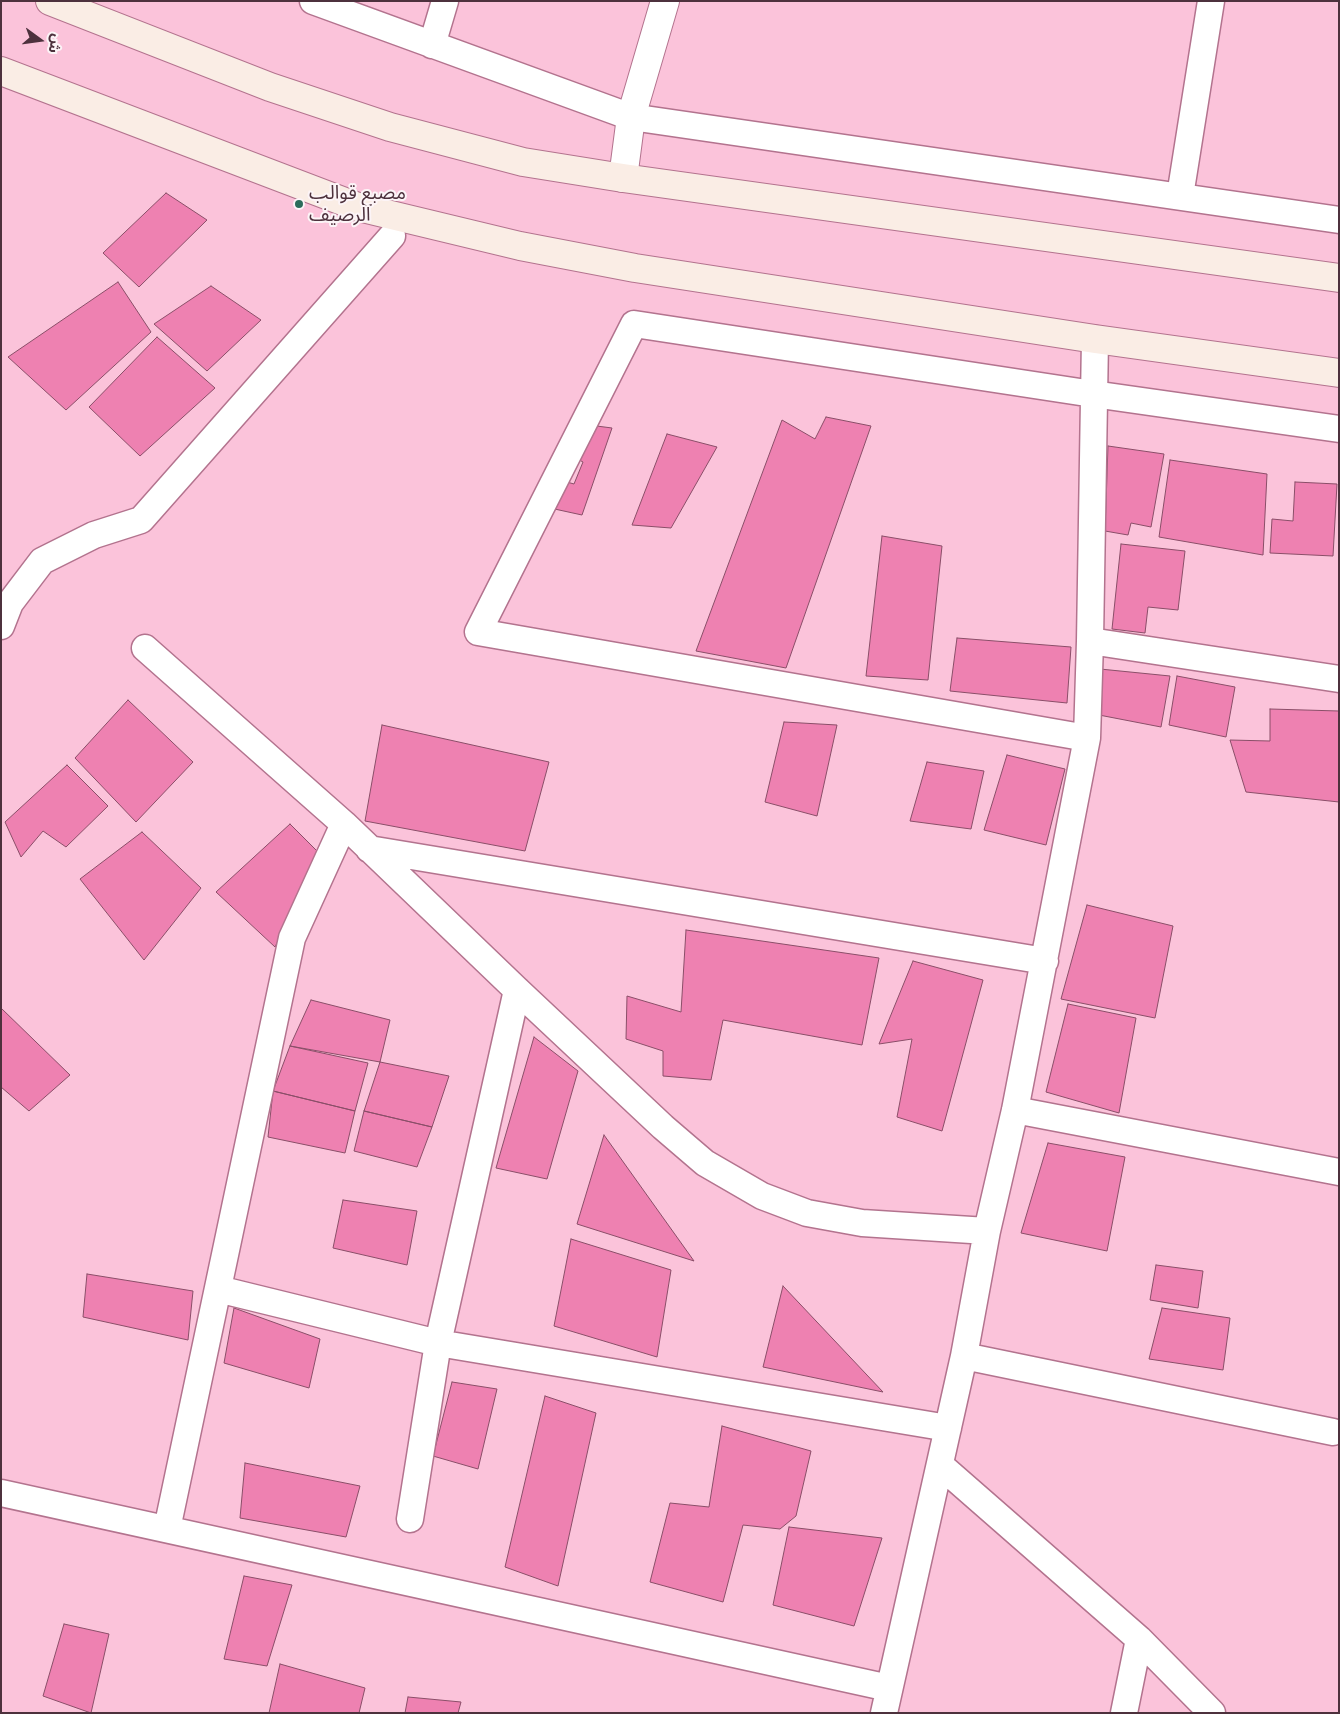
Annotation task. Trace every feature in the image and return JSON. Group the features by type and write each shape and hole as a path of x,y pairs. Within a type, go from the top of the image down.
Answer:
{"main road":[{"path":"50,1 270,87 390,127 523,162 623,178 1339,278"},
{"path":"1,71 358,208 520,246 635,268 1095,339 1339,373"}],"street":[{"path":"313,1 632,117 1339,220"},
{"path":"432,45 445,1"},
{"path":"623,178 632,117 665,1"},
{"path":"1180,196 1211,1"},
{"path":"1,626 10,603 42,561 94,535 141,520 392,236"},
{"path":"1087,738 478,632 634,324 1093,394 1339,429"},
{"path":"1,1493 167,1529 886,1700 964,1356 987,1231 1015,1110 1045,961 1087,738 1095,339"},
{"path":"1090,641 1339,679"},
{"path":"145,648 344,824 517,990 663,1127 705,1163 762,1196 807,1212 862,1223 987,1231"},
{"path":"167,1529 292,938 344,824"},
{"path":"369,849 1045,961"},
{"path":"410,1519 438,1343 517,990"},
{"path":"1015,1110 1339,1172"},
{"path":"218,1289 438,1343 948,1428"},
{"path":"964,1356 1333,1432"},
{"path":"940,1464 1139,1639 1212,1713"},
{"path":"1124,1713 1139,1639"}],"building":[{"path":"166,193 207,220 139,287 103,253"},
{"path":"118,282 151,332 66,410 8,357"},
{"path":"211,286 261,320 207,371 154,324"},
{"path":"157,337 215,388 140,456 89,407"},
{"path":"826,417 871,426 786,668 696,651 782,420 815,439"},
{"path":"589,425 612,428 582,515 550,508 560,480 574,484 583,462 572,456"},
{"path":"667,434 717,447 671,528 632,525"},
{"path":"1108,446 1164,454 1151,527 1131,523 1128,535 1105,531"},
{"path":"1170,460 1267,474 1263,555 1159,537"},
{"path":"1295,482 1337,484 1333,556 1270,553 1272,519 1293,521"},
{"path":"882,536 942,546 928,680 866,676"},
{"path":"1121,544 1185,551 1178,610 1148,607 1145,633 1112,629"},
{"path":"957,638 1071,647 1067,703 950,691"},
{"path":"1100,669 1170,676 1161,727 1099,715"},
{"path":"1177,676 1235,687 1226,737 1169,725"},
{"path":"128,700 193,762 136,822 75,758"},
{"path":"1270,709 1339,711 1339,802 1246,792 1230,740 1270,741"},
{"path":"784,722 837,725 817,816 765,802"},
{"path":"382,725 549,762 525,851 365,821"},
{"path":"1007,755 1065,769 1046,845 984,830"},
{"path":"927,762 984,771 971,829 910,821"},
{"path":"67,765 108,806 66,847 43,831 21,857 5,822"},
{"path":"290,824 321,855 275,947 216,892"},
{"path":"142,832 201,888 144,960 80,879"},
{"path":"1087,905 1173,926 1155,1018 1061,999"},
{"path":"686,930 879,958 862,1045 723,1020 711,1080 663,1076 663,1051 626,1039 627,996 681,1012"},
{"path":"913,961 983,980 942,1131 897,1117 912,1039 879,1044"},
{"path":"311,1000 390,1020 380,1062 290,1046"},
{"path":"1068,1004 1136,1018 1119,1113 1046,1092"},
{"path":"1,1008 70,1075 29,1111 1,1087"},
{"path":"534,1037 578,1071 547,1179 496,1168"},
{"path":"290,1046 368,1063 355,1111 273,1091"},
{"path":"380,1062 449,1076 432,1127 364,1111"},
{"path":"273,1091 355,1111 345,1153 268,1137"},
{"path":"364,1111 432,1127 417,1167 354,1151"},
{"path":"604,1135 694,1261 577,1224"},
{"path":"1048,1143 1125,1157 1107,1251 1021,1233"},
{"path":"343,1200 417,1211 407,1265 333,1248"},
{"path":"571,1239 671,1270 657,1357 554,1326"},
{"path":"1156,1265 1203,1271 1198,1308 1150,1300"},
{"path":"87,1274 193,1291 188,1340 83,1317"},
{"path":"783,1286 883,1392 763,1367"},
{"path":"234,1308 320,1339 309,1388 224,1363"},
{"path":"1162,1308 1230,1318 1223,1370 1149,1359"},
{"path":"452,1382 497,1389 478,1469 433,1456"},
{"path":"545,1396 596,1413 558,1586 505,1567"},
{"path":"722,1426 811,1451 796,1516 780,1529 743,1525 723,1602 650,1582 670,1503 709,1507"},
{"path":"245,1463 360,1486 346,1537 240,1518"},
{"path":"789,1527 882,1538 854,1626 773,1605"},
{"path":"244,1576 292,1585 267,1666 224,1659"},
{"path":"64,1624 109,1634 91,1713 43,1696"},
{"path":"280,1664 365,1688 359,1713 269,1713"},
{"path":"408,1697 461,1702 458,1713 405,1713"}],"place":[{"name":"مصبع قوالب الرصيف","path":"299,204"}]}
